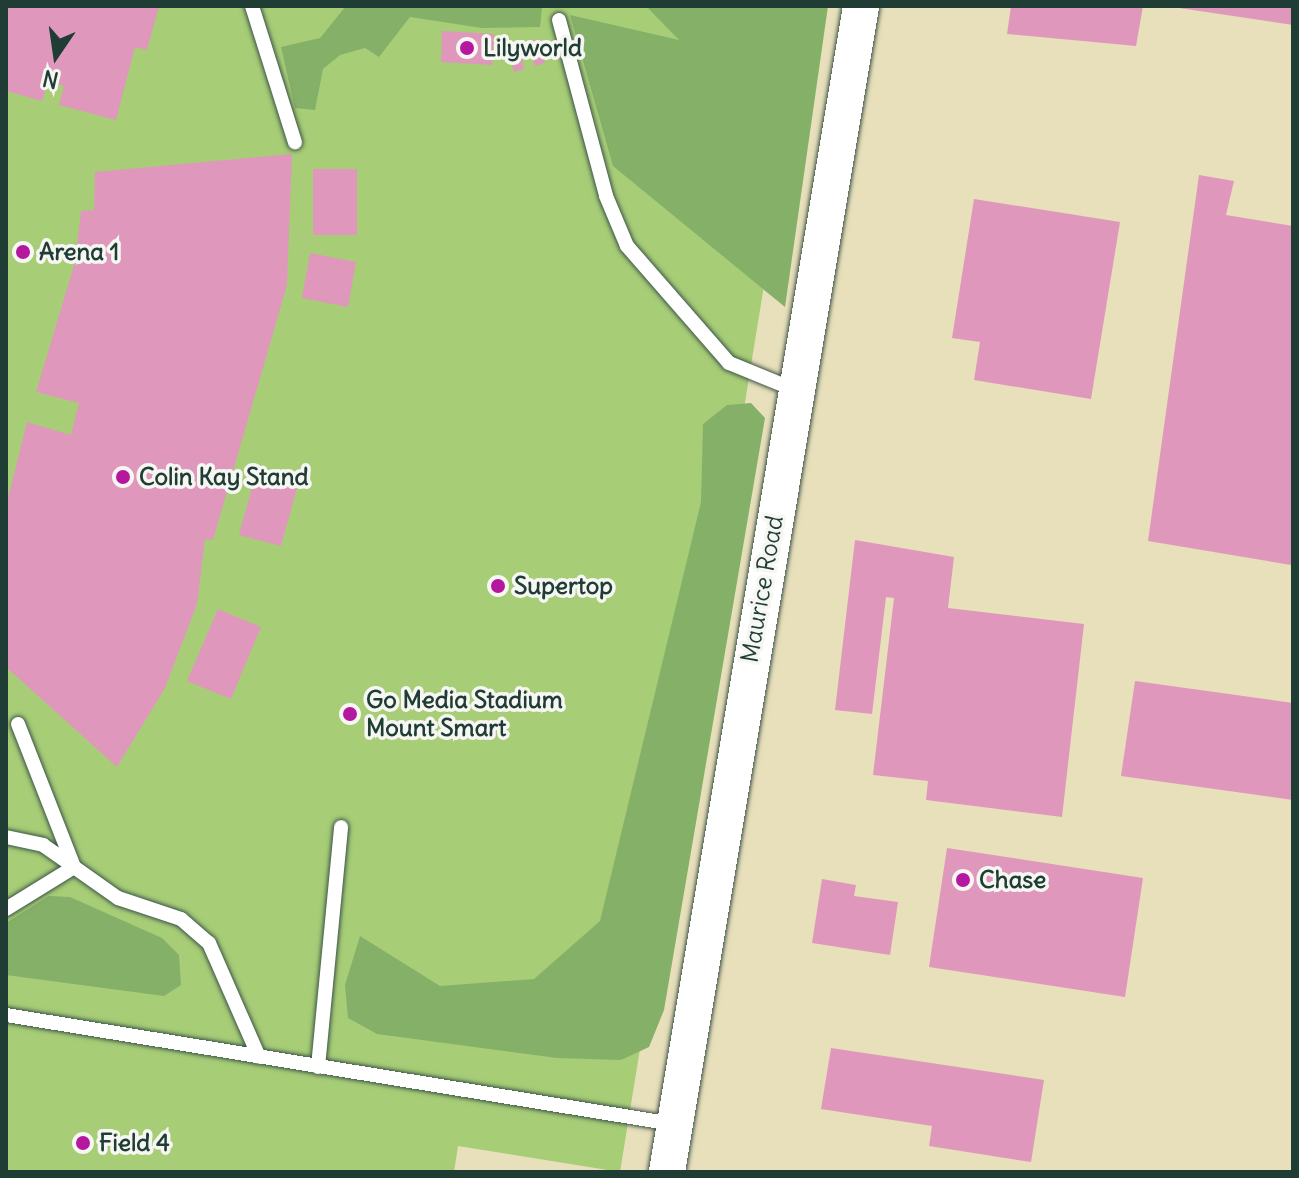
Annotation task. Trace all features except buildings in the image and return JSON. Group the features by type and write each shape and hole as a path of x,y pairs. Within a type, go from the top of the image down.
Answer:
{"street":[{"name":"Maurice Road","path":"667,1172 861,6"}],"lane":[{"path":"252,6 295,142"},
{"path":"559,20 606,196 627,246 729,363 796,390"},
{"path":"18,724 74,867"},
{"path":"318,1067 341,827"},
{"path":"6,837 43,845 118,898 181,919 209,943 259,1057"},
{"path":"6,909 74,867"},
{"path":"6,1015 675,1125"}],"green space":[{"name":"Go Media Stadium Mount Smart","path":"6,6 725,6 798,76 620,1172 458,1146 454,1172 6,1172"},
{"path":"346,6 542,8 540,27 482,28 410,17 379,57 365,48 340,55 323,69 315,110 295,108 281,47 320,38"},
{"path":"646,6 828,6 785,307 613,166 570,15 679,40"},
{"path":"751,403 765,418 664,1010 649,1047 621,1060 557,1058 377,1034 348,1018 345,985 360,936 440,986 534,979 600,921 701,502 703,424 727,405"},
{"path":"49,896 70,897 162,938 179,955 181,985 164,996 6,975 6,923"}],"place":[{"name":"Lilyworld","path":"467,48"},
{"name":"Arena 1","path":"23,252"},
{"name":"Colin Kay Stand","path":"123,477"},
{"name":"Supertop","path":"498,586"},
{"name":"Go Media Stadium Mount Smart","path":"350,714"},
{"name":"Chase","path":"963,880"},
{"name":"Field 4","path":"83,1143"}]}
